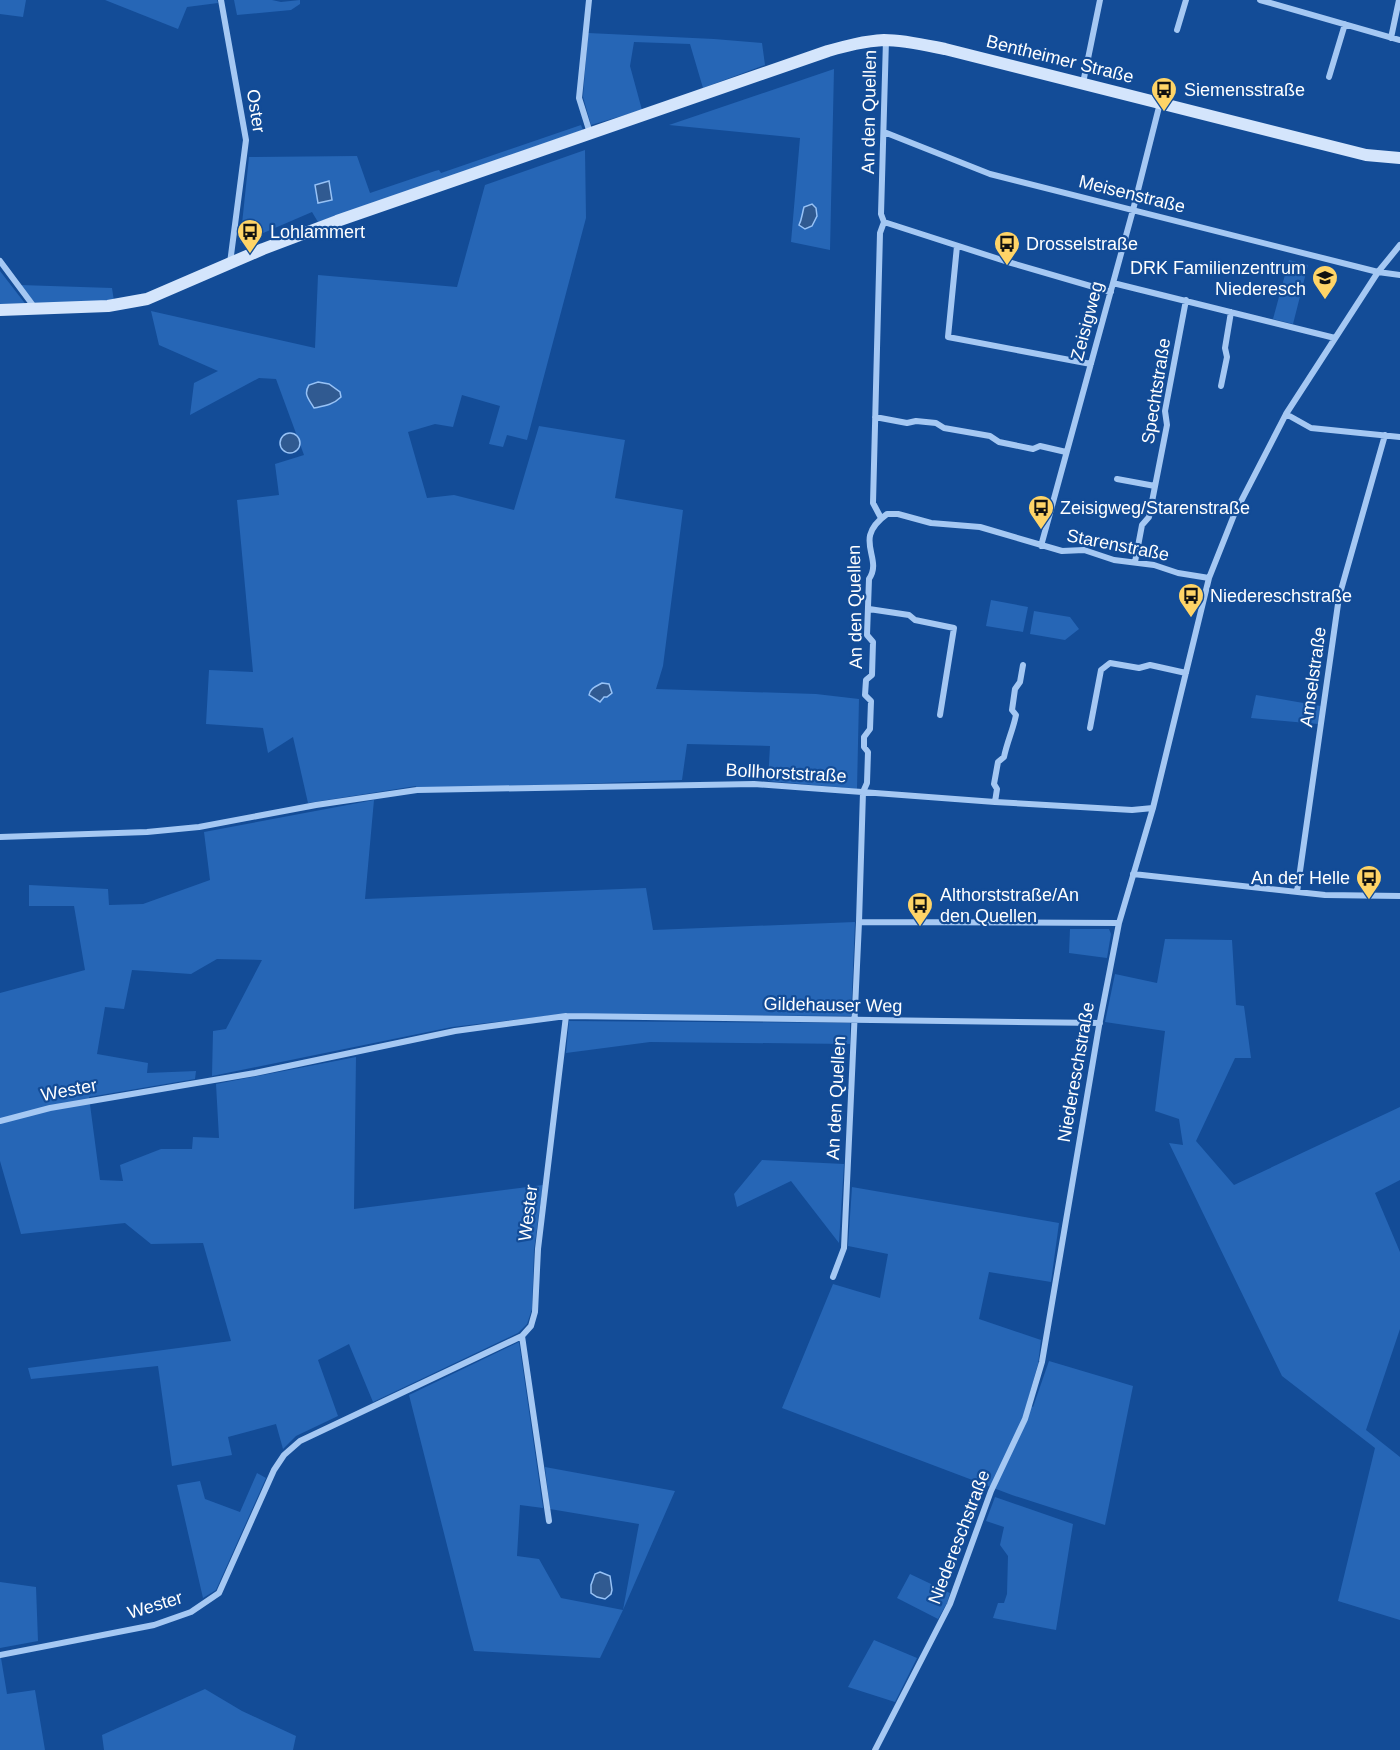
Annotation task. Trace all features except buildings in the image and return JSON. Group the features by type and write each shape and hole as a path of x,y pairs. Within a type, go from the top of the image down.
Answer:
{"main road":[{"name":"Bentheimer Straße","path":"0,310 108,306 147,298 348,217 828,51 859,43 886,40 945,49 1366,155 1400,158"}],"street":[{"name":"Oster","path":"221,0 246,140 230,263"},
{"path":"589,0 579,98 590,134"},
{"path":"1083,84 1100,0"},
{"path":"1177,30 1186,0"},
{"path":"1260,0 1400,40"},
{"path":"1391,38 1399,0"},
{"path":"1329,77 1345,24"},
{"name":"An den Quellen","path":"833,1277 844,1248 860,922 863,792 867,783 868,752 864,747 864,737 870,729 871,701 865,695 866,680 872,675 873,642 867,635 869,579 873,573 873,557 869,550 873,528 881,518 873,503 880,233 884,222 881,214 886,40"},
{"name":"Zeisigweg","path":"1041,546 1160,103"},
{"name":"Meisenstraße","path":"884,132 990,174 1378,272 1400,274"},
{"path":"884,222 1111,292"},
{"path":"957,246 948,337 1091,363"},
{"name":"Niedereschstraße","path":"875,1750 950,1604 991,1491 1025,1419 1042,1362 1119,923 1152,808 1209,578 1234,515 1287,414 1378,272 1400,246"},
{"path":"0,261 36,309"},
{"path":"1113,283 1335,338"},
{"name":"Spechtstraße","path":"1136,562 1142,525 1149,517 1167,425 1164,411 1185,300"},
{"path":"1221,386 1227,357 1225,348 1231,312"},
{"path":"1287,414 1311,428 1400,437"},
{"path":"875,417 907,423 916,421 936,423 944,428 990,436 999,442 1033,449 1040,446 1066,452"},
{"name":"Amselstraße","path":"1297,892 1340,597 1384,435"},
{"path":"1117,478 1155,486"},
{"name":"Starenstraße","path":"881,518 887,514 898,514 931,523 980,527 1062,551 1084,550 1114,560 1154,565 1178,573 1209,578"},
{"path":"869,609 909,615 915,620 954,628 940,716"},
{"path":"1090,728 1101,670 1110,663 1139,668 1150,665 1186,672"},
{"path":"995,802 997,789 994,784 998,762 1004,757 1008,737 1012,733 1016,715 1012,710 1015,688 1020,682 1023,665"},
{"name":"Bollhorststraße","path":"0,837 147,832 199,827 316,805 417,790 754,784 995,802 1132,810 1152,808"},
{"path":"1133,874 1325,895 1400,896"},
{"path":"860,922 1119,923"},
{"name":"Gildehauser Weg","path":"566,1016 1100,1023"},
{"name":"Wester","path":"0,1121 50,1108 255,1072 455,1031 566,1016 538,1249 535,1312 531,1326 522,1336 300,1441 284,1455 274,1470 219,1593 191,1612 154,1625 0,1655"},
{"path":"522,1336 549,1521"}],"shaded area":[{"path":"0,0 26,0 23,17 0,14"},
{"path":"105,0 217,0 218,3 187,7 178,29"},
{"path":"234,0 281,2 300,0 300,4 291,10 237,15"},
{"path":"588,33 762,43 765,65 703,88 690,44 634,42 630,66 642,110 591,125 583,97"},
{"path":"834,69 830,250 791,242 800,138 669,125"},
{"path":"581,125 583,130 318,222 312,212 240,243 249,157 357,156 370,193 435,171 439,170 441,173"},
{"path":"585,150 586,218 527,440 507,435 503,447 489,444 500,406 462,395 453,427 435,424 408,432 427,498 454,495 514,510 539,426 625,440 615,498 683,510 663,666 656,689 816,694 859,699 857,789 768,781 770,746 687,744 682,780 417,790 416,786 308,803 293,737 268,753 263,728 206,724 209,670 253,672 237,500 279,495 275,464 304,455 276,379 259,378 190,415 194,383 218,371 159,345 151,311 315,348 318,275 457,287 485,185"},
{"path":"329,181 332,200 318,203 315,185"},
{"path":"812,204 816,208 817,216 812,226 805,229 799,225 804,207"},
{"path":"1289,260 1308,265 1293,324 1273,319"},
{"path":"0,271 27,306 0,306"},
{"path":"20,285 112,288 114,301 36,304"},
{"path":"318,382 329,384 340,392 341,397 325,406 314,408 307,397 307,392 309,385"},
{"path":"290,433 297,436 300,443 297,450 290,453 283,450 280,443 283,436"},
{"path":"991,600 1028,607 1023,632 986,626"},
{"path":"1034,611 1070,617 1079,629 1065,640 1030,634"},
{"path":"602,683 609,684 612,693 600,702 589,695 592,689"},
{"path":"1256,695 1321,706 1318,724 1251,718"},
{"path":"374,800 365,899 646,888 653,930 855,922 851,1016 563,1014 452,1027 212,1076 213,1031 226,1029 262,960 217,959 191,974 132,970 124,1009 105,1007 97,1054 148,1063 147,1073 196,1071 195,1079 89,1097 100,1180 123,1181 120,1165 161,1149 192,1149 193,1137 219,1138 216,1084 356,1057 354,1209 543,1185 534,1250 532,1309 527,1324 518,1333 373,1402 349,1344 318,1360 338,1416 296,1436 283,1449 276,1424 228,1437 232,1455 172,1466 158,1366 31,1379 28,1368 231,1341 203,1243 151,1244 125,1223 21,1234 0,1161 0,993 85,970 74,906 29,906 29,885 108,889 109,905 143,904 210,880 204,832"},
{"path":"1070,929 1109,929 1111,934 1107,958 1069,953"},
{"path":"1165,939 1232,940 1236,1005 1244,1006 1251,1058 1235,1058 1196,1141 1234,1185 1400,1107 1400,1180 1375,1193 1400,1252 1400,1329 1366,1430 1400,1457 1400,1620 1338,1601 1375,1448 1282,1376 1169,1143 1183,1145 1179,1119 1155,1111 1165,1031 1105,1022 1115,974 1157,983"},
{"path":"569,1021 850,1023 850,1044 650,1042 566,1053"},
{"path":"762,1160 844,1164 839,1243 791,1181 737,1207 734,1194"},
{"path":"852,1187 1059,1223 1051,1282 989,1272 979,1319 1041,1340 1038,1364 1027,1403 1033,1407 1049,1361 1133,1386 1105,1525 1012,1495 782,1408 833,1284 880,1298 888,1254 848,1246"},
{"path":"519,1342 543,1508 520,1505 517,1556 539,1559 561,1598 623,1610 600,1658 474,1651 470,1636 409,1395"},
{"path":"545,1467 675,1491 623,1610 639,1524 550,1509"},
{"path":"257,1473 266,1478 216,1590 203,1598 177,1485 200,1481 205,1499 240,1512"},
{"path":"995,1497 1073,1524 1056,1630 993,1618 998,1603 1004,1603 1007,1594 1008,1556 1000,1545 1004,1527 986,1521"},
{"path":"600,1572 610,1576 612,1590 605,1599 591,1593 595,1574"},
{"path":"910,1574 950,1593 938,1619 897,1598"},
{"path":"0,1582 36,1587 38,1641 0,1648"},
{"path":"874,1640 917,1658 895,1702 848,1687"},
{"path":"0,1658 7,1694 35,1690 45,1750 0,1750"},
{"path":"205,1689 242,1711 296,1736 293,1750 104,1750 102,1735"}],"place":[{"name":"Siemensstraße","path":"1164,113"},
{"name":"Lohlammert","path":"250,255"},
{"name":"Drosselstraße","path":"1007,267"},
{"name":"DRK Familienzentrum Niederesch","path":"1325,301"},
{"name":"Zeisigweg/Starenstraße","path":"1041,531"},
{"name":"Niedereschstraße","path":"1191,619"},
{"name":"An der Helle","path":"1369,901"},
{"name":"Althorststraße/An den Quellen","path":"920,928"}]}
